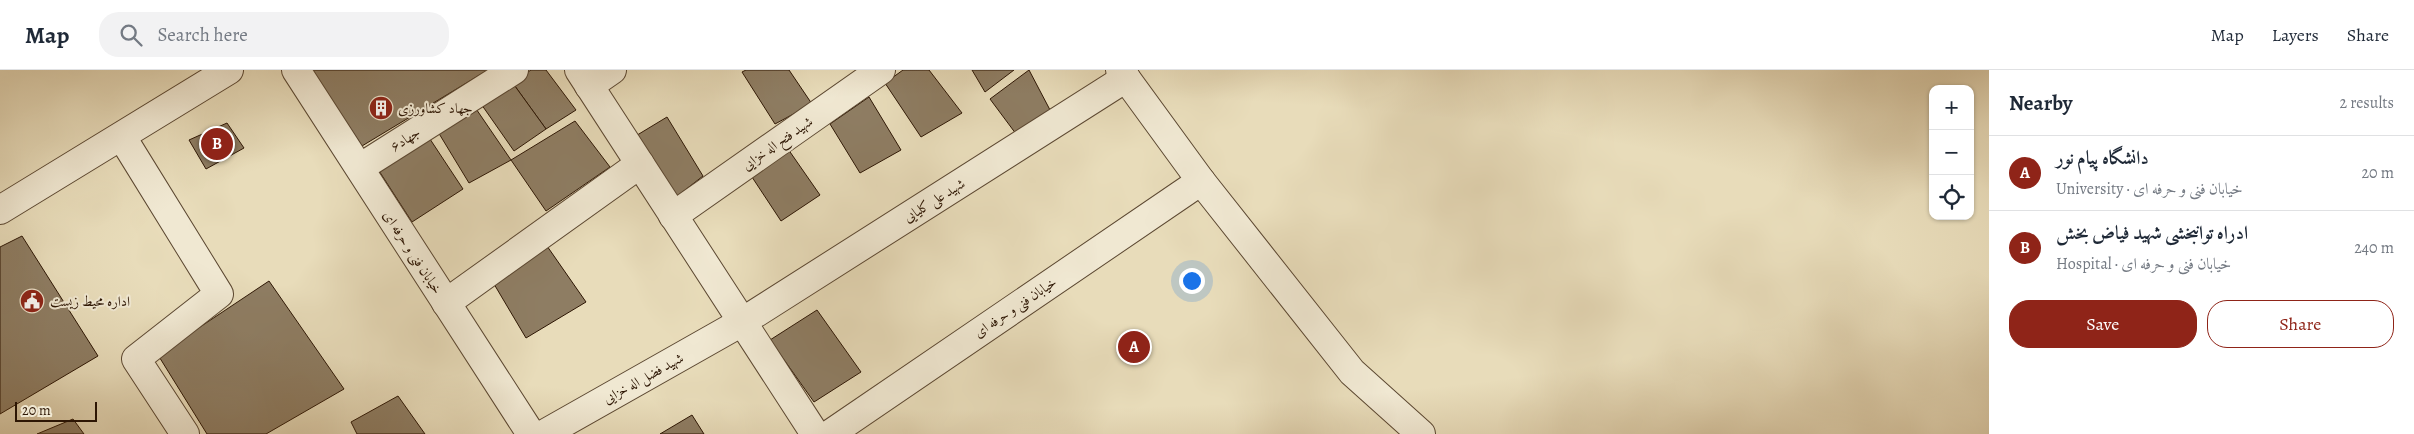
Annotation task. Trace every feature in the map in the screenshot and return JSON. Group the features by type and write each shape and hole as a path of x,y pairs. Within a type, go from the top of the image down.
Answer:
{"street":[{"path":"0,210 229,70"},
{"name":"خیابان فنی و حرفه ای","path":"296,70 530,434"},
{"name":"جهاد۶","path":"372,160 514,70"},
{"path":"612,70 584,78 815,434"},
{"name":"شهید فتح اله خزایی","path":"673,216 881,70"},
{"path":"1123,74 1201,181 1352,372 1421,434"},
{"name":"شهید علی کلیایی","path":"742,322 1123,74"},
{"path":"122,137 219,294 136,359 185,434"},
{"path":"446,302 640,164"},
{"name":"خیابان فنی و حرفه ای","path":"830,434 1201,181"},
{"name":"شهید فضل اله خزایی","path":"544,434 742,322"}],"building":[{"name":"جهاد کشاورزی","path":"312,70 488,70 362,146"},
{"path":"531,70 546,70 576,110 546,129 512,82"},
{"path":"746,70 789,70 812,104 775,124 742,72"},
{"path":"903,70 929,70 962,113 921,137 885,83"},
{"path":"972,70 1014,70 985,92"},
{"path":"1029,70 1059,127 1025,146 990,99"},
{"path":"512,82 546,129 514,151 479,101"},
{"path":"869,97 901,150 860,173 830,124"},
{"path":"470,100 511,160 469,183 432,122"},
{"path":"667,117 703,176 671,201 629,140"},
{"path":"575,121 610,167 546,211 511,160"},
{"path":"227,123 244,148 206,169 189,140"},
{"path":"424,130 463,189 412,222 372,160"},
{"path":"788,149 820,195 781,221 748,171"},
{"name":"اداره محیط زیست","path":"22,236 98,356 0,414 0,247"},
{"path":"547,246 586,302 526,338 494,284"},
{"path":"269,281 344,389 266,434 207,434 158,355"},
{"path":"817,310 861,372 814,402 770,340"},
{"path":"398,396 425,434 357,434 351,422"},
{"path":"692,415 704,434 660,434"},
{"path":"73,419 84,434 37,434"}],"place":[{"name":"جهاد کشاورزی","path":"381,108"},
{"name":"ادراه توانبخشی شهید فیاض بخش","path":"217,144"},
{"name":"اداره محیط زیست","path":"32,301"},
{"name":"دانشگاه پیام نور","path":"1134,347"}]}
